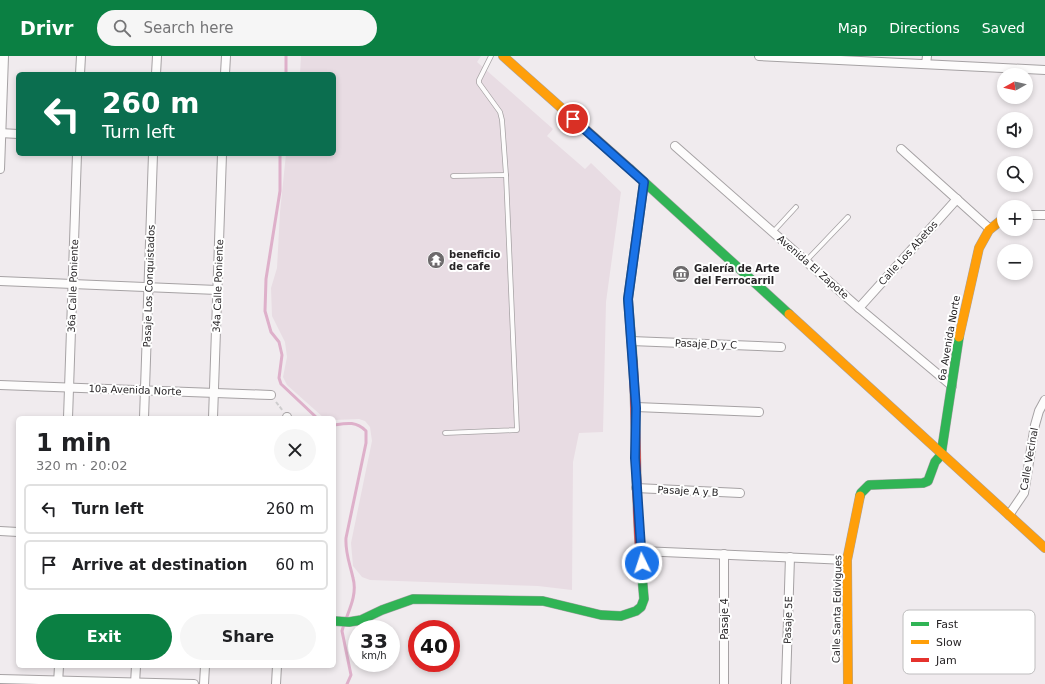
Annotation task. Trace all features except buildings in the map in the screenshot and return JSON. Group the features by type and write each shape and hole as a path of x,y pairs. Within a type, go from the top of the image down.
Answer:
{"street":[{"path":"0,168 4,56"},
{"path":"80,72 81,56"},
{"path":"156,72 157,56"},
{"path":"225,72 226,56"},
{"path":"503,56 644,182 941,455 1045,548"},
{"path":"759,56 926,60 1045,70"},
{"path":"1,133 16,134"},
{"name":"Avenida El Zapote","path":"675,146 859,308 952,386"},
{"path":"901,150 990,228 997,223"},
{"name":"36a Calle Poniente","path":"68,416 77,156"},
{"name":"Pasaje Los Conquistados","path":"144,416 153,156"},
{"name":"34a Calle Poniente","path":"213,416 222,156"},
{"path":"336,621 362,620 382,610 412,599 543,601 601,615 621,616 636,612 641,607 644,599 636,488 636,408 628,299 644,182"},
{"name":"Calle Los Abetos","path":"859,308 957,199"},
{"path":"1033,215 1045,215"},
{"name":"6a Avenida Norte","path":"941,455 964,310 979,248 990,228"},
{"path":"0,281 218,290"},
{"name":"Pasaje D y C","path":"631,341 781,347"},
{"name":"10a Avenida Norte","path":"0,385 271,394"},
{"name":"Calle Vecinal","path":"1009,515 1024,493 1035,425 1039,411 1045,400"},
{"path":"636,408 759,412"},
{"name":"Calle Santa Edivigues","path":"848,684 847,560 863,489 869,485 923,483 928,481 935,462 941,455"},
{"name":"Pasaje A y B","path":"636,488 740,493"},
{"path":"0,531 16,532"},
{"path":"641,551 847,560"},
{"name":"Pasaje 4","path":"724,554 724,684"},
{"name":"Pasaje 5E","path":"786,684 790,557"},
{"path":"58,682 59,668"},
{"path":"135,683 136,668"},
{"path":"204,684 205,668"},
{"path":"276,684 277,668"},
{"path":"0,679 58,682 194,684"}],"lane":[{"path":"446,433 517,430 506,175 501,116 479,83 479,80 491,56"},
{"path":"453,176 506,175"},
{"path":"773,232 796,207"},
{"path":"806,261 848,217"}],"path":[{"path":"271,394 286,416"}],"shaded area":[{"path":"301,56 481,56 477,62 553,129 547,136 585,169 591,163 621,192 606,302 603,432 579,433 573,462 572,590 538,586 370,580 362,577 353,566 351,543 372,441 370,427 365,421 359,419 336,420 336,416 322,416 287,385 283,377 287,357 285,342 272,316 271,288 277,268 280,212 286,156 336,156 336,72 300,72"}],"waterway":[{"path":"286,56 286,72"},
{"path":"280,156 280,191 266,279 265,311 271,332 279,342 282,355 279,378 281,384 315,416"},
{"path":"336,425 347,423 355,424 366,431 366,443 346,538 347,554 354,583 353,599 346,619"},
{"path":"344,624 342,631 351,675 347,684"}],"traffic: fast":[{"path":"630,169 789,314"},
{"path":"633,362 628,299 644,182"},
{"path":"860,496 869,485 923,483 928,481 935,462 941,455 959,337"},
{"path":"336,621 349,622 361,620 382,610 413,599 543,601 601,615 621,616 636,611 641,607 644,599 640,552"}],"traffic: slow":[{"path":"503,56 630,169"},
{"path":"959,337 979,248 989,230 997,224"},
{"path":"789,314 1045,548"},
{"path":"848,684 847,560 860,496"}],"traffic: jam":[{"path":"633,362 637,505 640,552"}],"place":[{"name":"beneficio de cafe","path":"436,260"},
{"name":"Galería de Arte del Ferrocarril","path":"681,274"}],"route":[{"path":"573,119 644,182 628,299 636,408 635,458 637,511 642,563"}]}
